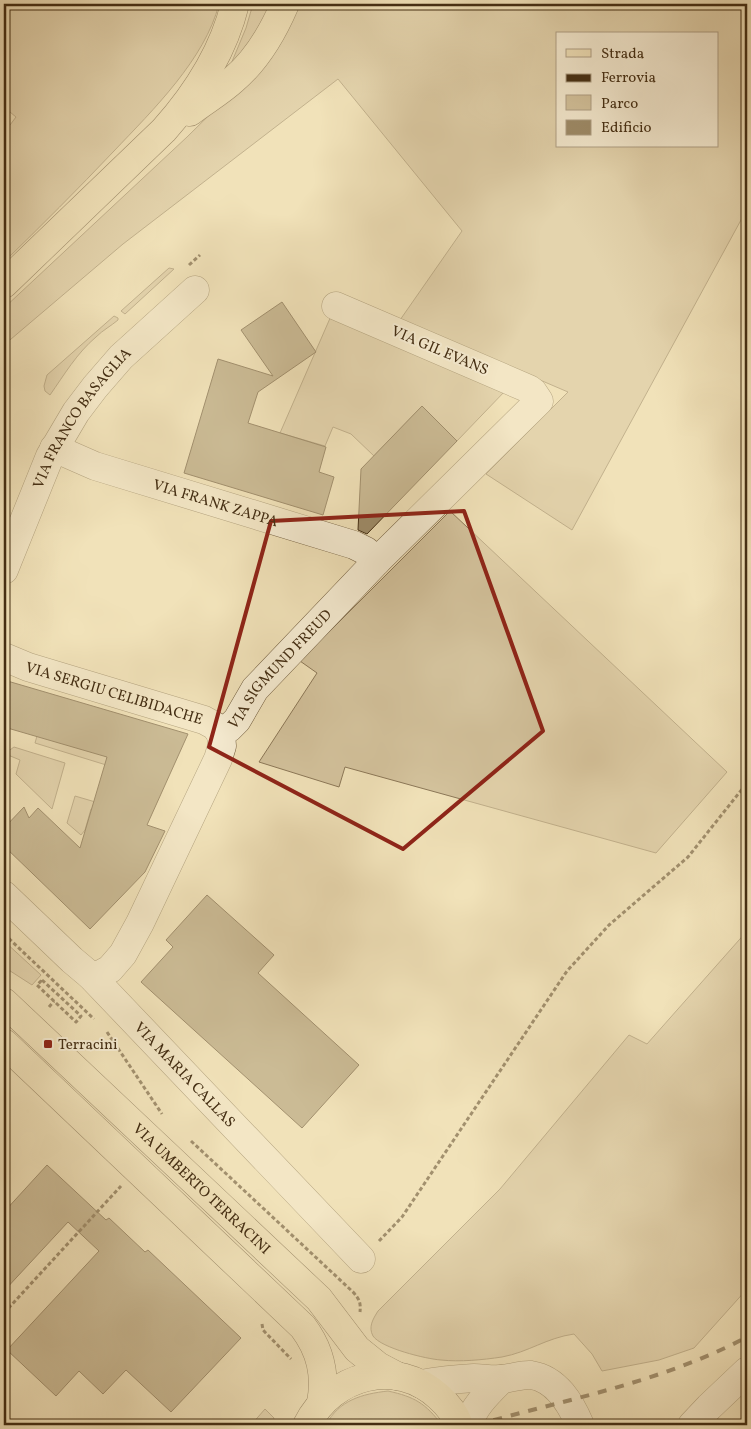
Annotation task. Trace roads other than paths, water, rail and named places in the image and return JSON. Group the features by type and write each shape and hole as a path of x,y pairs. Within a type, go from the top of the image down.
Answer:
{"main road":[{"path":"4,284 164,130 183,108 209,70 225,37 235,4"},
{"path":"164,130 234,80 260,51 285,4"},
{"name":"VIA UMBERTO TERRACINI","path":"4,1002 319,1299 357,1349 378,1366 433,1392 447,1405 459,1425"},
{"name":"VIA UMBERTO TERRACINI","path":"4,1043 303,1328 315,1346 321,1362 323,1384 314,1414"},
{"path":"314,1414 339,1388 360,1379 383,1375 409,1380"}],"street":[{"name":"VIA FRANCO BASAGLIA","path":"4,570 54,448 76,412 101,379 122,357 195,290"},
{"name":"VIA GIL EVANS","path":"336,306 529,389 539,401"},
{"name":"VIA SIGMUND FREUD","path":"91,976 102,974 110,969 122,954 140,923 218,759 222,746 221,734 237,720 255,689 377,561 539,401"},
{"name":"VIA FRANK ZAPPA","path":"54,448 95,466 354,545 366,551 377,561"},
{"name":"VIA SERGIU CELIBIDACHE","path":"4,658 204,720 215,726 221,734"},
{"name":"VIA MARIA CALLAS","path":"4,895 91,976 360,1259"},
{"path":"692,1425 709,1406 747,1371"},
{"path":"409,1380 502,1379 531,1375 540,1378 563,1393 580,1425"},
{"path":"468,1425 470,1417 481,1401 502,1379"}],"railway":[{"path":"476,1425 648,1378 715,1353 747,1337"}],"place":[{"name":"Terracini","path":"48,1044"}]}
